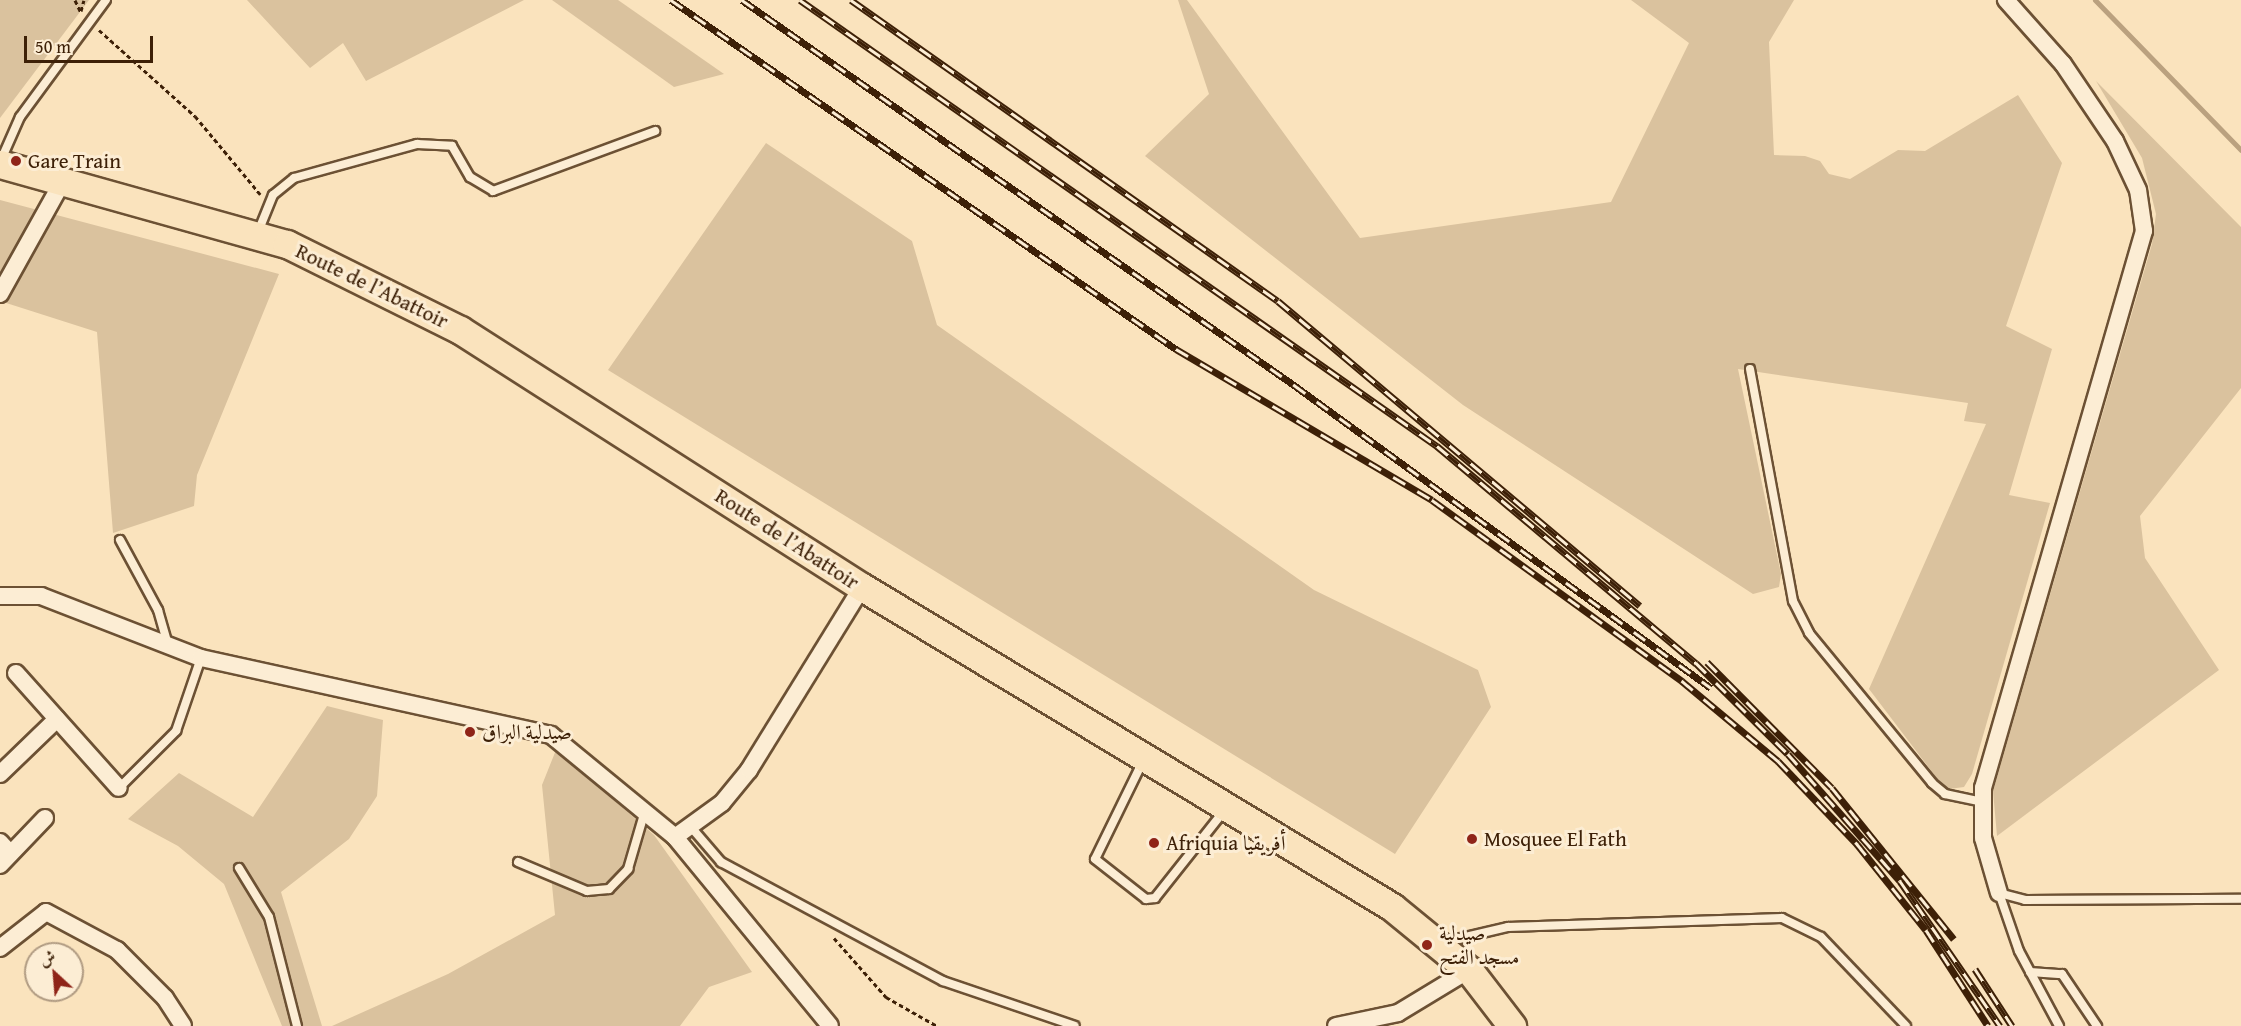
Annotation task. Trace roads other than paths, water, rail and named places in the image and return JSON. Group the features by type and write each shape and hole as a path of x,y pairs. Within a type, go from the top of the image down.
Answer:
{"main road":[{"name":"Route de l’Abattoir","path":"0,164 64,179 257,236 354,273 460,330 862,587 1392,908 1469,970 1512,1026"}],"street":[{"path":"1999,893 1983,838 1982,802 2051,565 2082,431 2144,231 2138,190 2115,141 2063,64 2006,0"},
{"path":"0,294 64,179"},
{"path":"675,837 722,803 748,770 862,587"},
{"path":"0,596 41,596 201,658 530,726 579,753 646,808 675,837 830,1026"},
{"path":"16,673 119,788"},
{"path":"0,774 57,719"},
{"path":"3,853 45,818"},
{"path":"0,948 46,912 117,951 165,998 183,1026"},
{"path":"1336,1026 1398,1013 1469,970"}],"lane":[{"path":"0,164 20,117 106,0"},
{"path":"257,236 269,204 294,178 417,144 452,147 470,177 493,191 655,131"},
{"path":"1750,369 1793,601 1809,633 1932,783 1945,794 1982,802"},
{"path":"120,540 158,610 168,645"},
{"path":"119,788 176,731 201,658"},
{"path":"1145,757 1095,859 1146,899 1155,898 1226,808"},
{"path":"518,862 587,891 609,889 628,869 646,808"},
{"path":"690,826 721,862 817,911 944,981 1075,1026"},
{"path":"239,868 269,917 297,1026"},
{"path":"1999,893 2025,900 2241,899"},
{"path":"1999,893 2030,972 2059,1026"},
{"path":"1438,943 1508,927 1782,918 1821,937 1906,1026"},
{"path":"2030,972 2062,974 2097,1026"}],"waterway":[{"path":"2095,0 2241,150"}],"railway":[{"path":"671,0 1176,349 1432,500 1682,681 1778,761 1857,844 1926,930 1988,1026"},
{"path":"742,0 1294,385 1711,688"},
{"path":"800,0 1437,446 1696,663 1788,754 1900,881 2000,1026"},
{"path":"851,0 1278,301 1640,606"},
{"path":"1707,662 1832,788 1954,939"},
{"path":"1975,969 2012,1026"}],"place":[{"name":"Gare Train","path":"16,161"},
{"name":"صيدلية البراق","path":"470,732"},
{"name":"Mosquee El Fath","path":"1472,839"},
{"name":"Afriquia أفريقيا","path":"1154,843"},
{"name":"صيدلية مسجد الفتح","path":"1427,945"}]}
